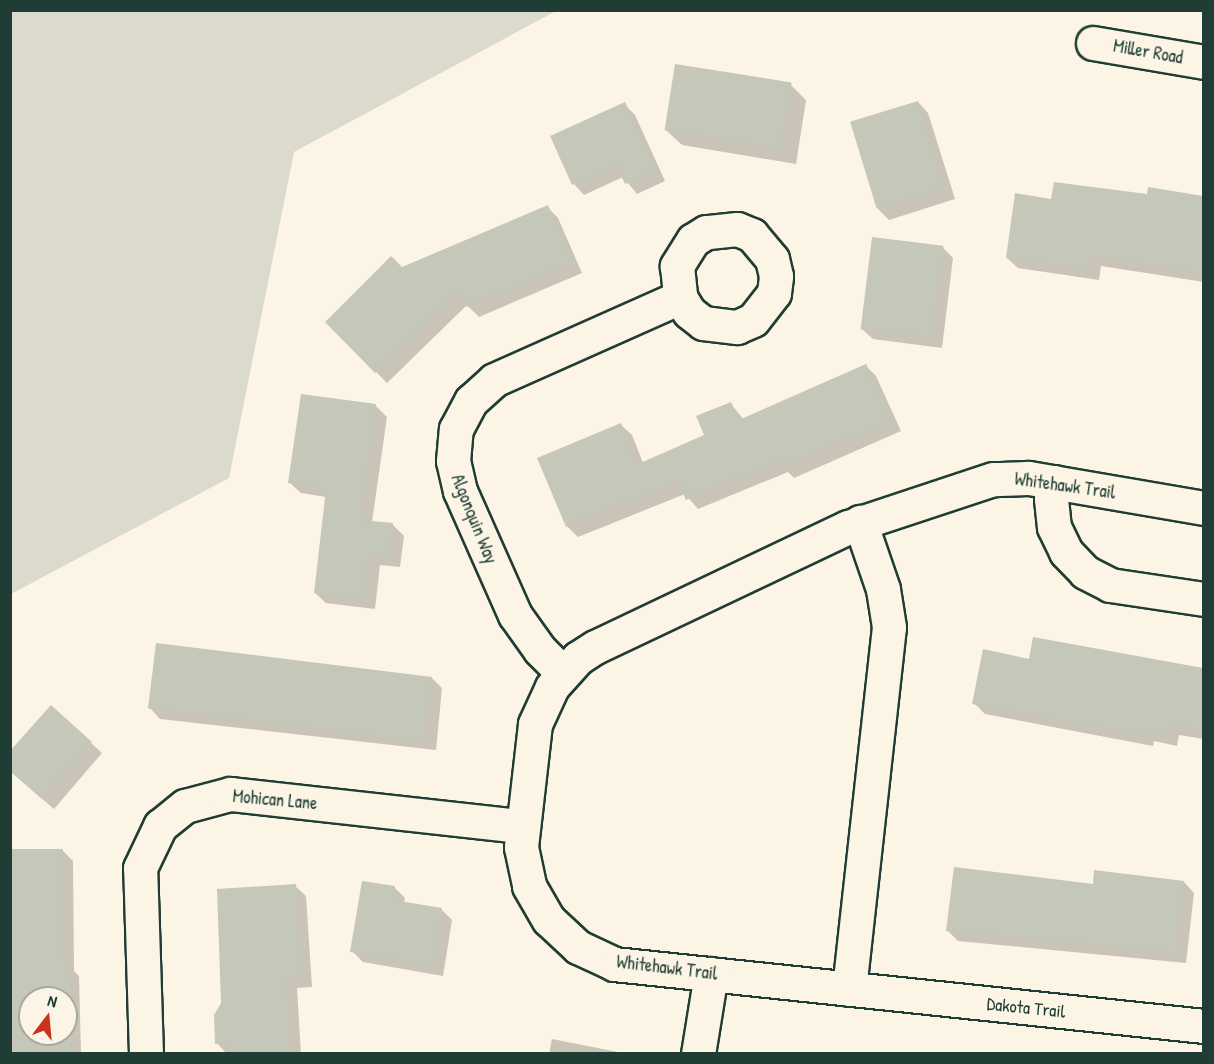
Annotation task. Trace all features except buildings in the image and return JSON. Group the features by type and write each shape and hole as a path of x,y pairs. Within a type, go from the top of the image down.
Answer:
{"street":[{"name":"Miller Road","path":"1093,43 1203,62"},
{"name":"Algonquin Way","path":"563,673 540,650 515,615 464,502 453,461 456,429 471,401 494,380 680,297"},
{"name":"Whitehawk Trail","path":"849,989 615,964 570,941 549,920 529,885 521,847 535,723 552,687 563,673 595,647 860,522 993,478 1054,482 1203,508"},
{"path":"1054,482 1051,499 1054,527 1066,552 1085,572 1110,585 1203,599"},
{"path":"849,989 889,627 884,589 860,522"},
{"name":"Mohican Lane","path":"147,1053 140,868 160,826 185,806 230,794 522,826"},
{"path":"698,1053 711,974"},
{"name":"Dakota Trail","path":"849,989 1203,1026"}],"shaded area":[{"path":"11,10 556,11 294,152 229,478 11,594"}]}
